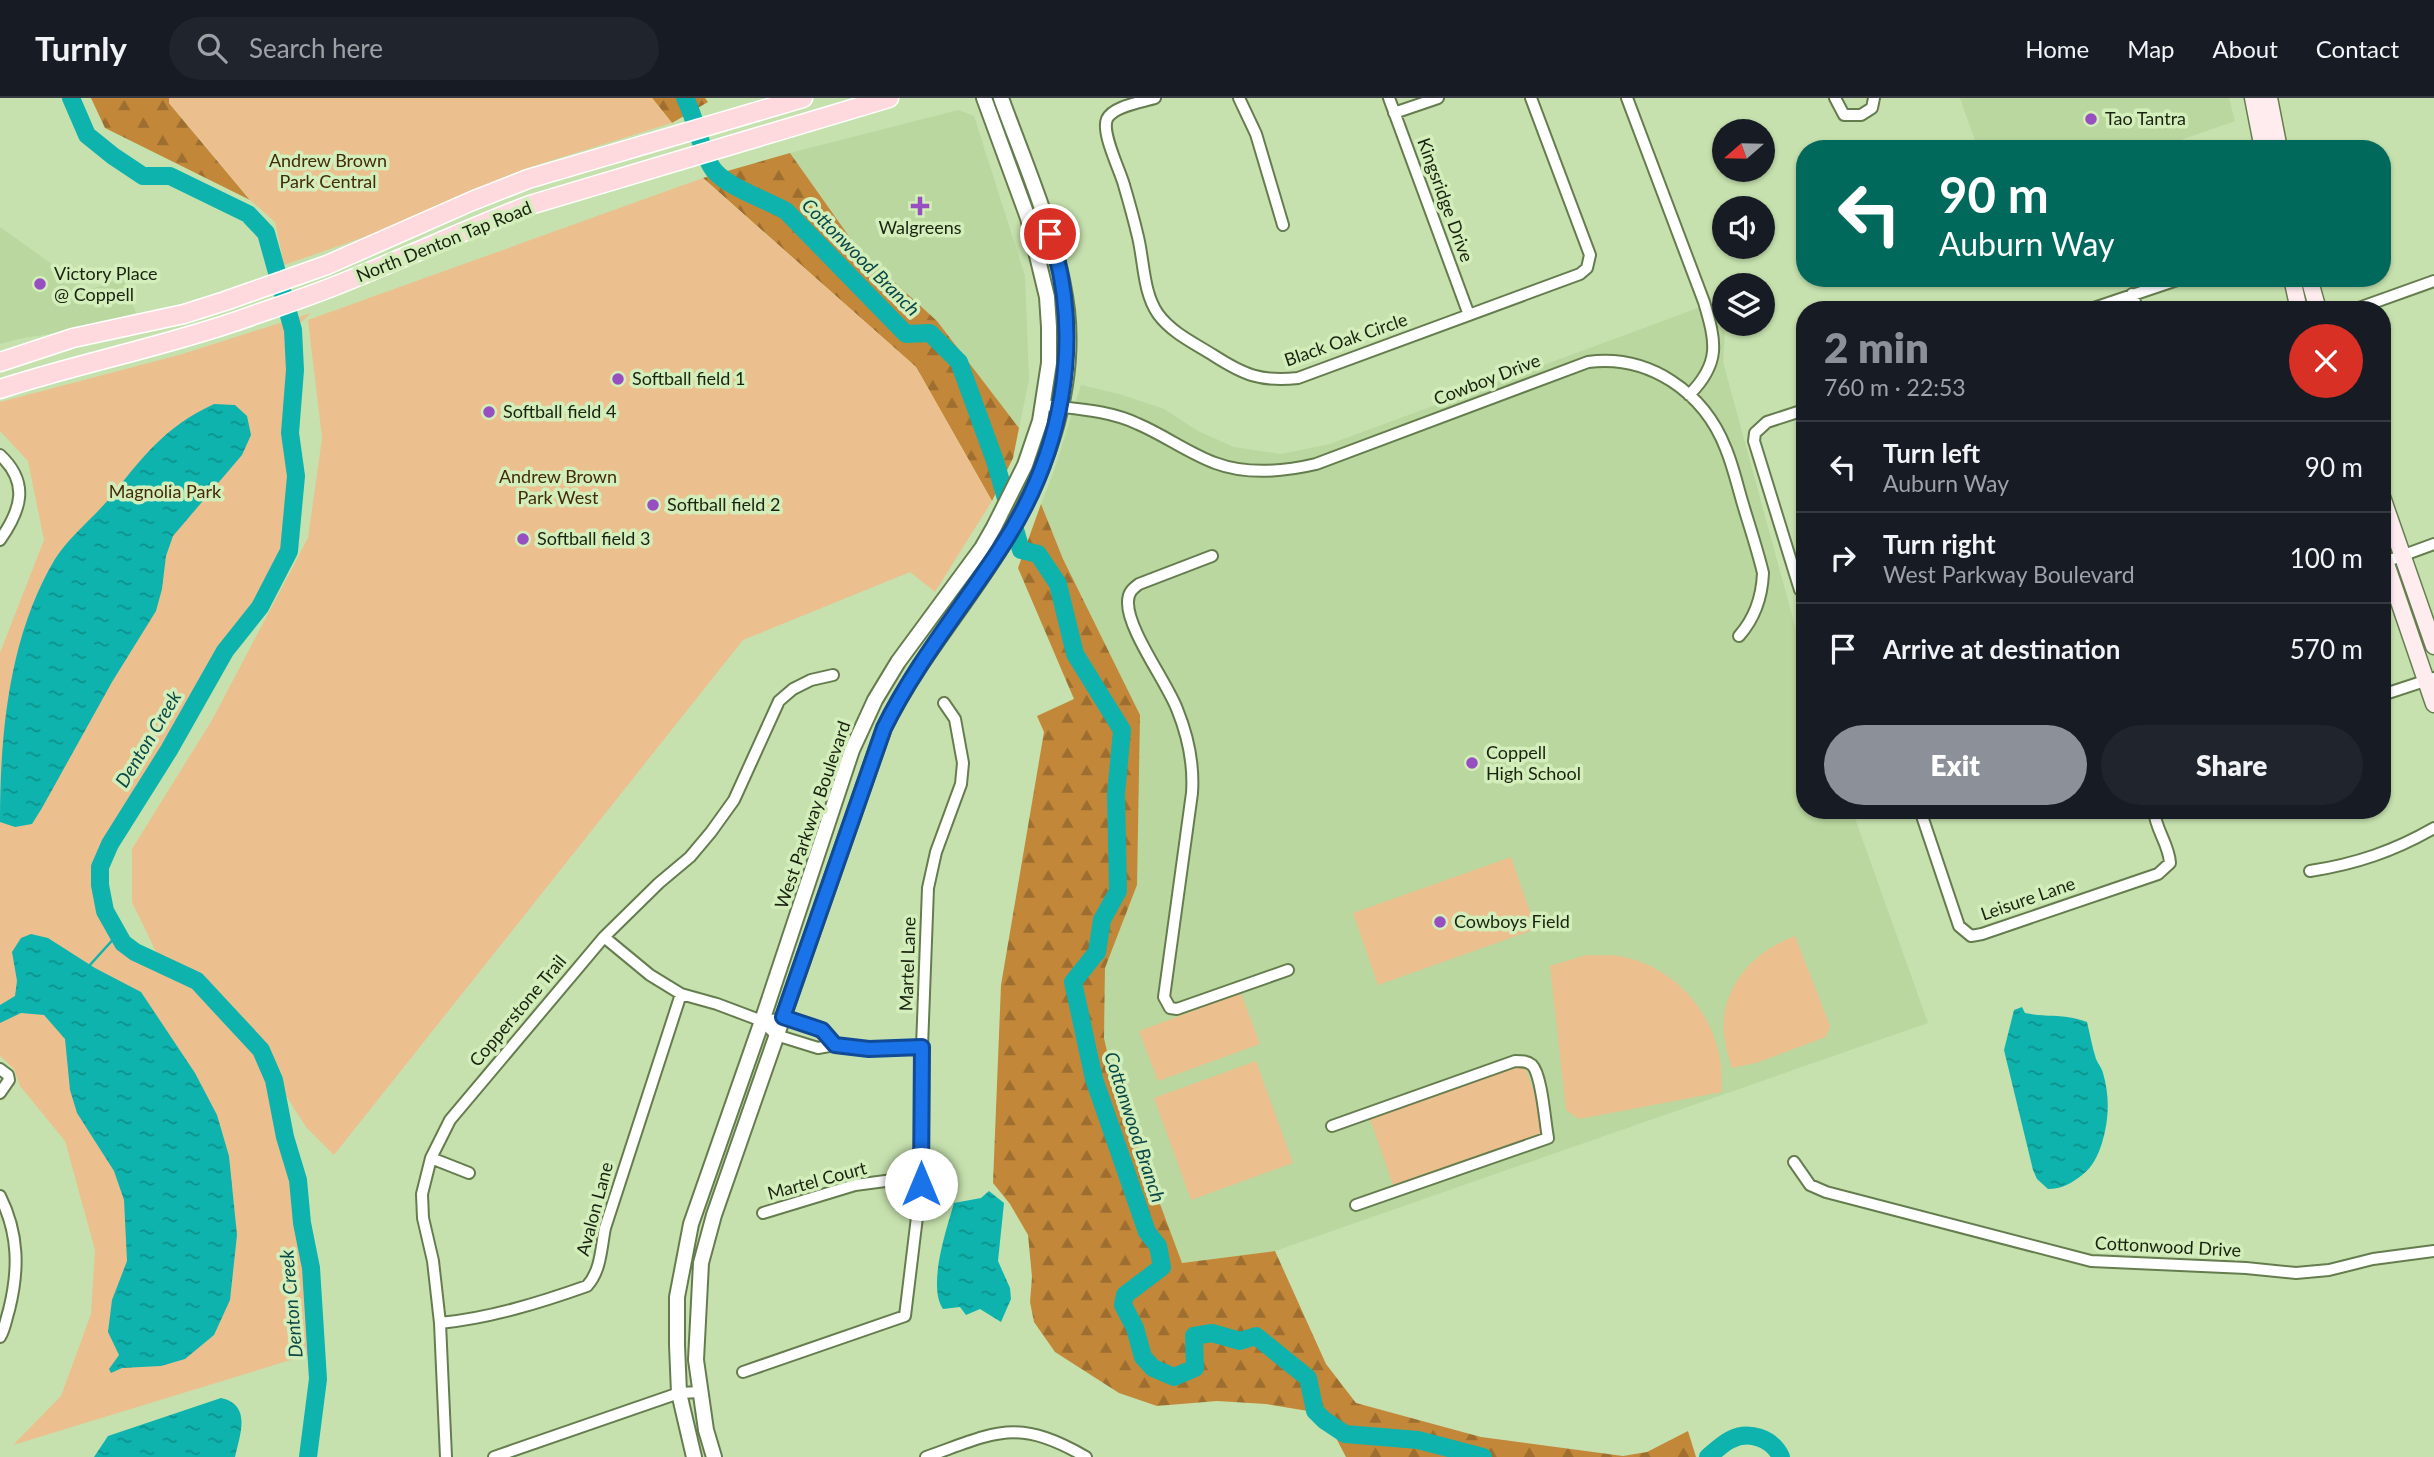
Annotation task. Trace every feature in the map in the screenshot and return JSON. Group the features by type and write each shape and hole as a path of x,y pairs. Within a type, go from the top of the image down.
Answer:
{"main road":[{"name":"North Denton Tap Road","path":"0,389 231,323 334,286 530,205 889,98"},
{"path":"2253,98 2269,140"},
{"path":"2269,98 2270,140"},
{"name":"North Denton Tap Road","path":"0,362 73,338 184,314 225,301 327,265 528,179 797,100"},
{"path":"796,127 797,100"},
{"path":"472,201 481,223"},
{"path":"2391,523 2434,646"},
{"path":"2391,579 2430,679 2434,704"}],"street":[{"name":"West Parkway Boulevard","path":"694,1457 679,1394 677,1297 691,1224 852,750 875,699 898,662 982,548 994,527 1034,444 1044,405 1049,363 1049,327 1040,265 1028,218 984,98"},
{"path":"714,1457 696,1360 701,1263 714,1215 884,728 907,684 1001,548 1045,463 1060,407 1068,341 1066,310 1051,238 1001,98"},
{"name":"Black Oak Circle","path":"1155,98 1114,112 1108,117 1105,129 1124,183 1150,297 1158,313 1174,331 1238,371 1275,380 1298,378 1580,274 1587,268 1590,255 1531,98"},
{"path":"1239,98 1256,134 1283,225"},
{"name":"Kingsridge Drive","path":"1389,98 1469,315"},
{"path":"1394,113 1438,98"},
{"path":"1627,98 1714,333 1712,362 1704,380 1689,395"},
{"path":"1835,98 1844,116 1860,115 1872,108 1874,98"},
{"path":"2378,301 2434,281"},
{"path":"2113,301 2154,287"},
{"path":"2132,294 2135,301"},
{"name":"Cowboy Drive","path":"1044,405 1105,413 1130,421 1216,464 1249,471 1286,471 1315,464 1588,362 1618,360 1636,365 1670,380 1689,395 1718,431 1726,449 1763,573 1762,589 1755,613 1739,636"},
{"path":"1796,413 1767,422 1755,433 1758,453 1796,570"},
{"path":"0,455 12,468 19,483 20,499 0,540"},
{"path":"2391,557 2434,544"},
{"path":"1212,556 1139,584 1131,590 1128,601 1133,623 1177,709 1192,765 1192,793 1164,997 1170,1008 1177,1009 1288,970"},
{"name":"Copperstone Trail","path":"446,1457 440,1323 433,1261 423,1218 422,1194 431,1158 450,1120 604,937 690,857 711,832 734,800 779,701 793,689 811,680 834,675"},
{"path":"2391,692 2430,679"},
{"name":"Martel Lane","path":"743,1372 905,1316 921,1184 922,1047 928,888 936,852 961,784 963,763 955,719 944,703"},
{"name":"Leisure Lane","path":"1923,819 1959,926 1971,936 2158,874 2171,863 2169,849 2155,819"},
{"path":"2310,871 2367,859 2398,848 2434,828"},
{"path":"604,937 650,975 681,994 762,1021 776,1035 818,1048 835,1045 869,1049 922,1047"},
{"name":"Avalon Lane","path":"440,1323 497,1314 587,1286 594,1278 605,1228 681,994"},
{"path":"762,1021 783,1017 822,1030 835,1045"},
{"path":"1332,1126 1516,1061 1532,1065 1537,1075 1548,1138 1356,1205"},
{"path":"0,1069 8,1075 9,1080 0,1093"},
{"path":"431,1158 468,1173"},
{"name":"Cottonwood Drive","path":"1794,1162 1811,1185 1826,1192 2091,1261 2296,1273 2329,1270 2373,1259 2434,1251"},
{"name":"Martel Court","path":"762,1213 855,1185 893,1180 921,1184"},
{"path":"0,1196 14,1236 17,1268 0,1337"},
{"path":"494,1457 679,1394 700,1392"},
{"path":"926,1457 946,1454 982,1437 1018,1431 1045,1437 1086,1457"}],"shaded area":[{"path":"1960,98 2229,98 2235,121 2181,140 1975,140"},
{"path":"958,110 974,116 1025,276 1029,380 1019,428 937,321 858,249 790,153"},
{"name":"Victory Place @ Coppell","path":"0,227 88,290 123,278 136,313 75,330 0,344"},
{"name":"Coppell High School","path":"1712,303 1712,336 1725,336 1723,362 1796,630 1796,819 1855,819 1928,1023 1275,1251 1182,1263 1113,1078 1104,1038 1105,968 1137,885 1063,559 1041,504 1081,385 1164,409 1198,431 1234,447 1281,454 1330,444"}],"green space":[{"path":"91,98 169,98 169,103 250,200 105,128"},
{"name":"Andrew Brown Park Central","path":"169,98 652,98 672,123 524,169 396,226 284,265 275,222 250,200 169,103"},
{"path":"652,98 705,98 708,102 672,123"},
{"path":"790,153 858,249 937,321 1019,428 1013,458 992,501 916,367 703,178"},
{"name":"Andrew Brown Park West","path":"703,178 916,367 992,501 935,592 910,572 743,640 334,1155 306,1127 271,1072 285,1137 298,1180 302,1223 311,1268 317,1352 13,1445 61,1396 91,1314 95,1250 65,1141 20,1086 14,1069 0,1056 0,653 44,540 28,461 0,431 0,402 179,355 311,313 293,330 295,370 290,433 296,476 289,551 260,607 225,651 169,750 110,844 100,867 105,911 123,943 135,952 175,970 159,958 132,902 132,849 212,720 308,538 322,438 308,320"},
{"path":"1041,504 1063,559 1140,715 1137,885 1105,968 1104,1038 1113,1078 1182,1263 1275,1251 1326,1364 1356,1403 1481,1437 1623,1456 1647,1452 1688,1431 1696,1457 1346,1457 1335,1436 1308,1411 1266,1404 1217,1401 1157,1406 1119,1393 1055,1352 1034,1322 1030,1302 1032,1277 1028,1235 1010,1204 993,1183 1001,985 1044,732 1037,716 1074,699 1018,568"},
{"path":"1511,857 1536,929 1378,985 1353,913"},
{"path":"1795,936 1830,1026 1826,1037 1756,1063 1732,1068 1724,1024 1732,991 1751,963 1764,952"},
{"path":"1586,955 1619,956 1642,962 1674,981 1687,993 1699,1008 1715,1041 1721,1063 1722,1092 1579,1119 1566,1110 1550,966"},
{"path":"1241,993 1260,1044 1158,1081 1139,1031"},
{"path":"1256,1061 1293,1163 1191,1200 1154,1098"},
{"path":"1524,1064 1549,1133 1394,1188 1370,1119"}],"water":[{"path":"214,404 235,405 247,416 251,435 242,455 173,536 166,556 156,611 112,682 32,824 15,827 0,822 2,754 10,686 17,653 39,589 61,551 155,445 181,423"},
{"path":"31,934 48,938 95,968 141,992 195,1073 217,1115 229,1156 237,1235 230,1300 214,1335 185,1359 161,1366 122,1368 111,1373 109,1369 119,1355 108,1332 112,1300 127,1261 124,1200 114,1171 77,1113 70,1090 65,1039 44,1015 21,1013 0,1023 0,1005 15,996 17,981 12,952 21,938"},
{"path":"2022,1007 2025,1013 2087,1022 2105,1082 2107,1117 2097,1156 2082,1175 2058,1188 2048,1189 2037,1179 2033,1170 2004,1050 2014,1010"},
{"path":"989,1191 1004,1203 998,1261 1010,1288 1011,1299 1001,1322 980,1309 966,1315 960,1307 943,1309 937,1286 943,1241 954,1203 981,1198"},
{"path":"221,1398 237,1407 242,1422 235,1457 94,1457 108,1436"}],"waterway":[{"name":"Denton Creek","path":"71,98 87,135 143,176 170,176 248,214 266,233 293,330 295,370 290,433 296,476 289,551 260,607 225,651 169,750 110,844 100,867 100,885 105,911 123,943 135,952 197,981 261,1050 274,1080 285,1137 298,1180 302,1223 311,1268 318,1379 308,1457"},
{"name":"Cottonwood Branch","path":"685,98 707,158 716,173 786,211 906,334 930,333 959,362 995,461 1021,550 1038,554 1058,584 1075,654 1122,730 1116,794 1118,891 1102,920 1097,952 1073,982 1094,1079 1147,1232 1158,1246 1162,1267 1125,1295 1123,1305 1135,1328 1143,1357 1153,1368 1174,1377 1195,1368 1194,1336 1212,1333 1240,1341 1256,1336 1308,1378 1315,1411 1345,1434 1418,1440 1483,1457"},
{"path":"89,966 118,934"},
{"name":"Cottonwood Branch","path":"1708,1457 1727,1442 1745,1436 1766,1441 1781,1457"}],"place":[{"name":"Tao Tantra","path":"2091,119"},
{"name":"Walgreens","path":"920,206"},
{"name":"Victory Place @ Coppell","path":"40,284"},
{"name":"Softball field 1","path":"618,379"},
{"name":"Softball field 4","path":"489,412"},
{"name":"Softball field 2","path":"653,505"},
{"name":"Softball field 3","path":"523,539"},
{"name":"Coppell High School","path":"1472,763"},
{"name":"Cowboys Field","path":"1440,922"}],"route":[{"path":"921,1184 922,1047 869,1049 835,1045 822,1030 783,1017 884,728 907,684 1001,548 1022,512 1045,463 1060,407 1068,341 1066,310 1050,234"}],"park label":[{"name":"Magnolia Park","path":"165,492"}]}
